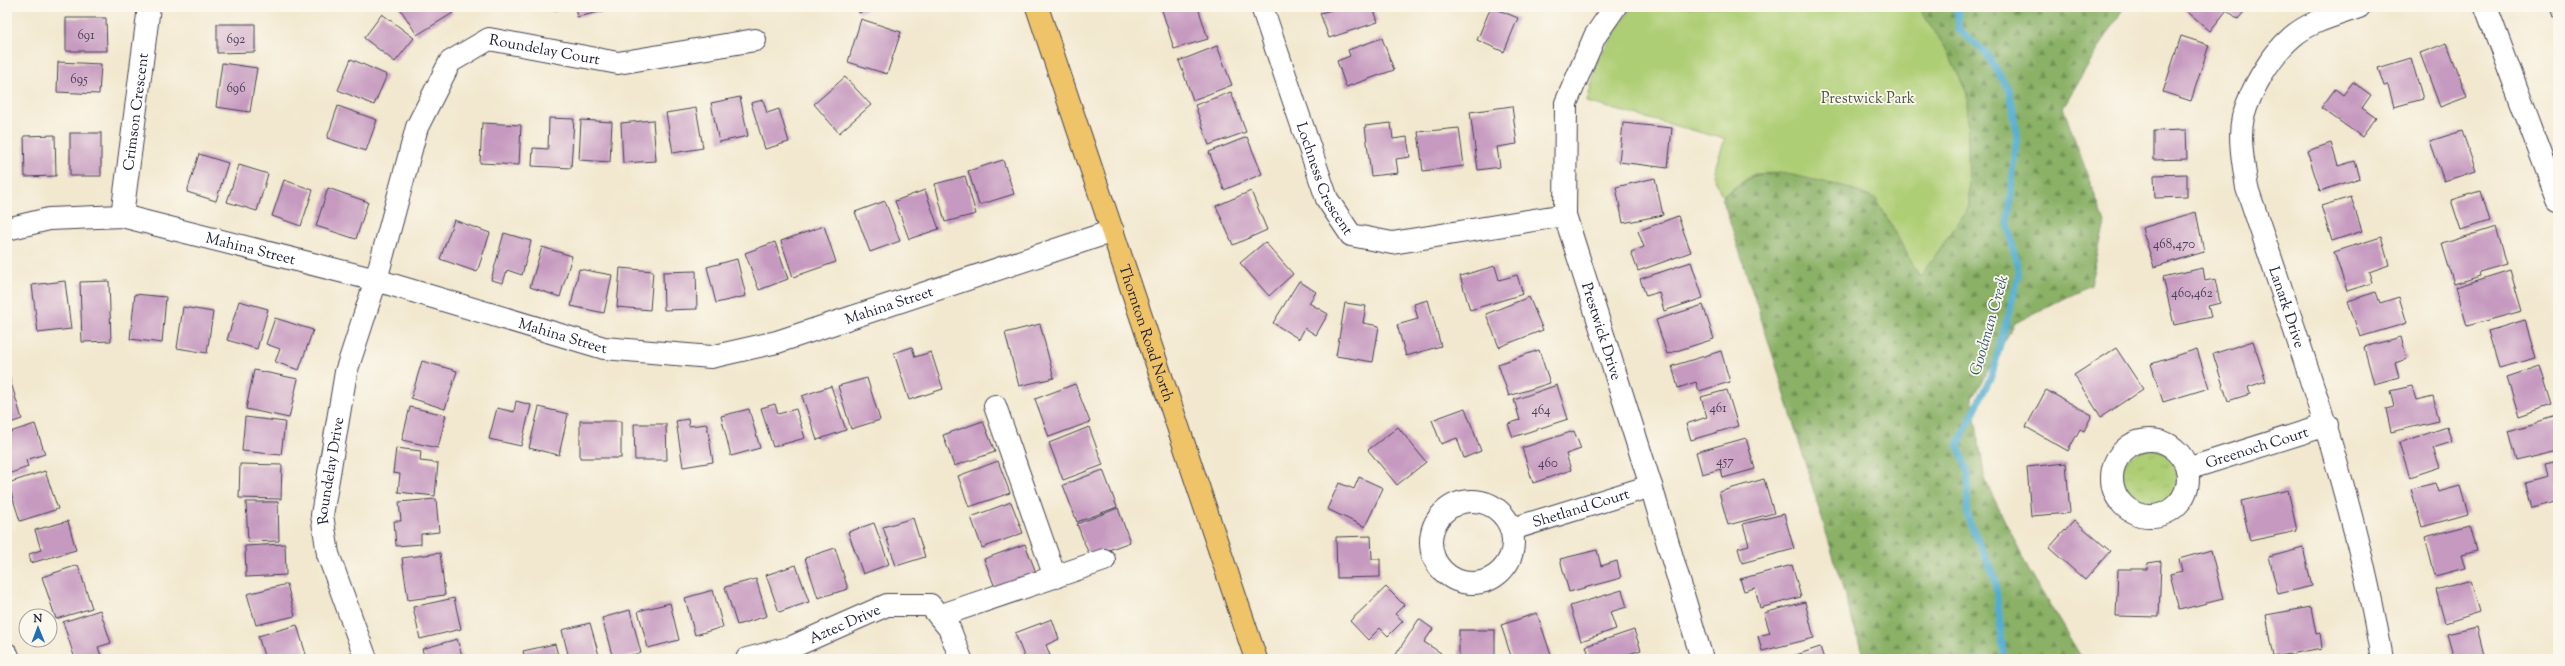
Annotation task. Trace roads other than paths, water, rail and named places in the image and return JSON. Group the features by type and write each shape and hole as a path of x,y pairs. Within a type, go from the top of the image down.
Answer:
{"main road":[{"name":"Thornton Road North","path":"1037,7 1256,659"}],"street":[{"name":"Crimson Crescent","path":"122,216 149,7"},
{"name":"Lochness Crescent","path":"1262,7 1327,199 1351,235 1392,243 1565,215"},
{"name":"Prestwick Drive","path":"1616,7 1595,36 1566,103 1565,215 1651,486 1702,659"},
{"name":"Lanark Drive","path":"2359,7 2318,22 2292,36 2268,65 2243,118 2242,150 2247,188 2327,425 2372,597 2382,659"},
{"path":"2486,7 2558,200"},
{"name":"Roundelay Court","path":"376,280 417,127 450,62 489,39 618,63 755,40"},
{"name":"Mahina Street","path":"7,229 49,219 122,216 376,280 604,348 711,357 777,342 1113,231"},
{"name":"Roundelay Drive","path":"366,659 328,554 322,515 346,372 376,280"},
{"path":"995,406 1055,577"},
{"name":"Greenoch Court","path":"2187,469 2327,425"},
{"name":"Shetland Court","path":"1512,529 1651,486"},
{"path":"939,616 1104,560"},
{"name":"Aztec Drive","path":"747,659 792,647 887,605 930,605 949,628 961,659"},
{"path":"7,654 9,659"}],"waterway":[{"name":"Goodman Creek","path":"1957,7 1959,30 1986,53 2010,92 2017,133 2008,223 2019,275 1992,374 1958,445 1968,473 1967,516 1995,578 2004,659"}],"park label":[{"name":"Prestwick Park","path":"1868,98"}]}
